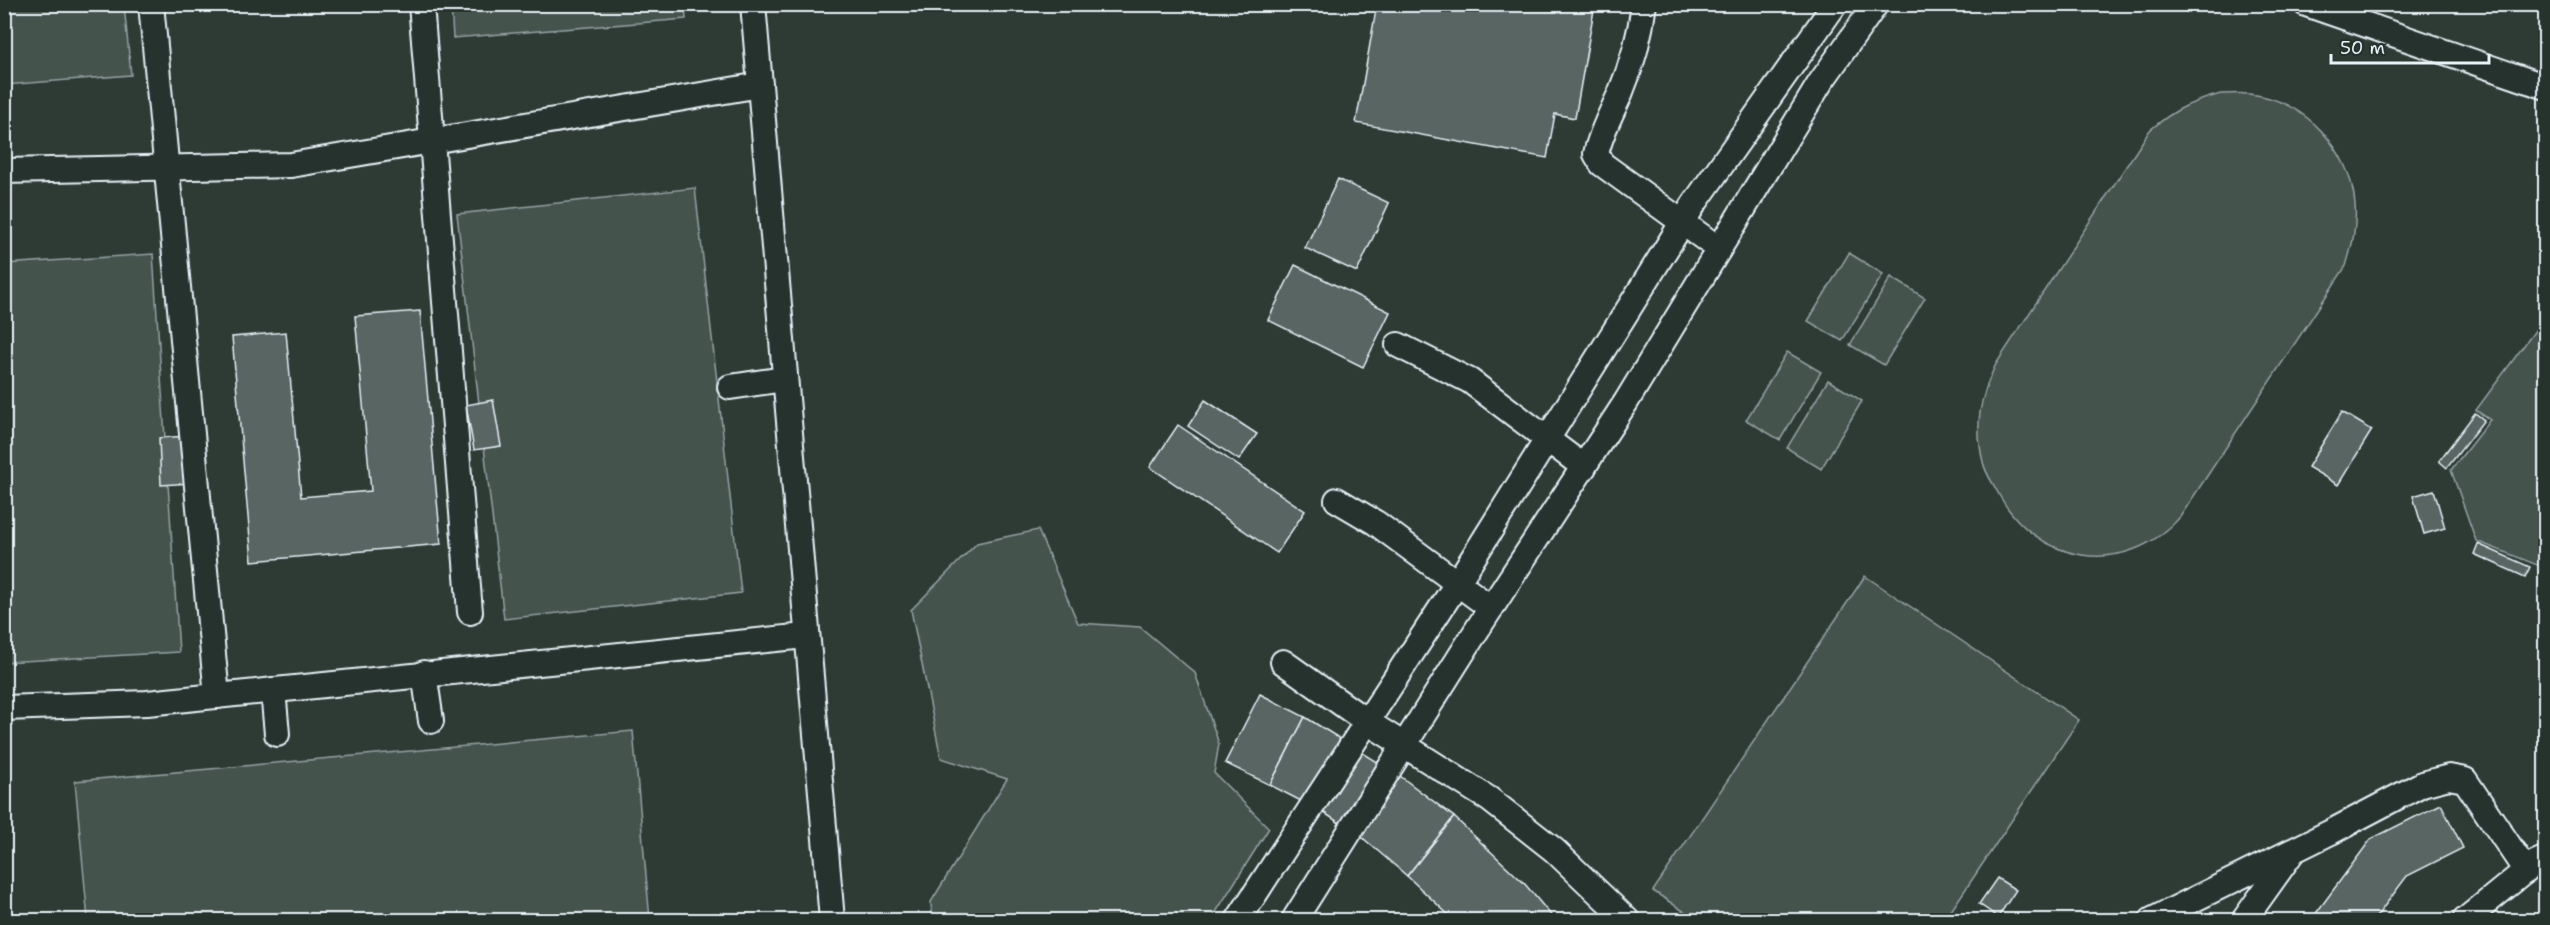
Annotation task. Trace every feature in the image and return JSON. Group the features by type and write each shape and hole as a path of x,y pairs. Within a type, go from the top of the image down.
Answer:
{"lane":[{"path":"151,4 217,696"},
{"path":"421,4 470,612"},
{"path":"753,4 832,921"},
{"path":"1644,4 1640,41 1621,92 1599,139 1596,154 1602,164 1719,249"},
{"path":"1238,921 1458,582 1682,222 1835,4"},
{"path":"1294,921 1491,608 1626,402 1820,83 1876,4"},
{"path":"2306,4 2546,87"},
{"path":"4,171 291,165 760,86"},
{"path":"1398,345 1470,381 1584,467"},
{"path":"730,387 784,379"},
{"path":"1337,500 1376,524 1491,608"},
{"path":"4,708 147,703 806,636"},
{"path":"1283,662 1366,721 1489,799 1554,850 1627,921"},
{"path":"424,674 430,721"},
{"path":"273,690 277,734"},
{"path":"2152,921 2422,784 2449,777 2465,780 2526,871"},
{"path":"2244,921 2293,851"},
{"path":"2465,921 2526,871 2546,858"}],"shaded area":[{"path":"5,4 124,5 131,75 5,85"},
{"path":"451,5 685,5 686,19 453,38"},
{"path":"2221,94 2249,94 2269,98 2288,106 2306,117 2334,147 2352,184 2355,204 2354,236 2346,266 2180,517 2158,537 2133,550 2108,556 2082,555 2057,548 2034,535 2013,516 1985,469 1980,449 1979,423 1986,388 1996,364 2150,130 2183,108"},
{"path":"695,188 741,593 504,619 457,214"},
{"path":"1849,253 1883,274 1842,341 1808,321"},
{"path":"153,254 179,652 5,662 5,264"},
{"path":"1891,277 1925,298 1884,365 1850,345"},
{"path":"2545,317 2545,568 2476,541 2451,470 2490,420 2476,410"},
{"path":"1787,352 1821,372 1780,440 1746,420"},
{"path":"1828,380 1862,401 1821,469 1787,448"},
{"path":"1038,530 1078,623 1140,627 1195,673 1219,744 1214,773 1269,828 1211,920 932,920 931,902 1007,779 941,758 911,610 977,543"},
{"path":"1865,576 2079,720 1945,920 1697,920 1653,891"},
{"path":"633,731 650,920 88,920 75,781"}],"building":[{"path":"1377,4 1595,4 1575,118 1555,114 1547,158 1356,123"},
{"path":"1338,179 1389,203 1357,272 1305,248"},
{"path":"1295,265 1390,312 1363,367 1268,320"},
{"path":"420,311 441,544 252,561 232,337 286,332 301,497 371,491 355,316"},
{"path":"493,400 501,446 474,450 466,405"},
{"path":"1205,400 1257,434 1239,460 1188,426"},
{"path":"2342,412 2372,430 2338,485 2308,467"},
{"path":"2475,413 2484,420 2447,468 2439,461"},
{"path":"1178,425 1305,511 1277,553 1150,467"},
{"path":"188,436 191,483 161,485 159,438"},
{"path":"2434,490 2445,528 2424,534 2413,496"},
{"path":"2478,544 2530,567 2525,577 2474,554"},
{"path":"1260,694 1305,717 1270,785 1225,763"},
{"path":"1305,717 1400,776 1454,817 1407,876 1364,839 1326,814 1270,785"},
{"path":"2441,804 2463,848 2407,876 2374,920 2311,920 2371,839"},
{"path":"1454,817 1524,883 1555,920 1454,920 1407,876"},
{"path":"1997,878 2016,890 1998,917 1979,904"}]}
